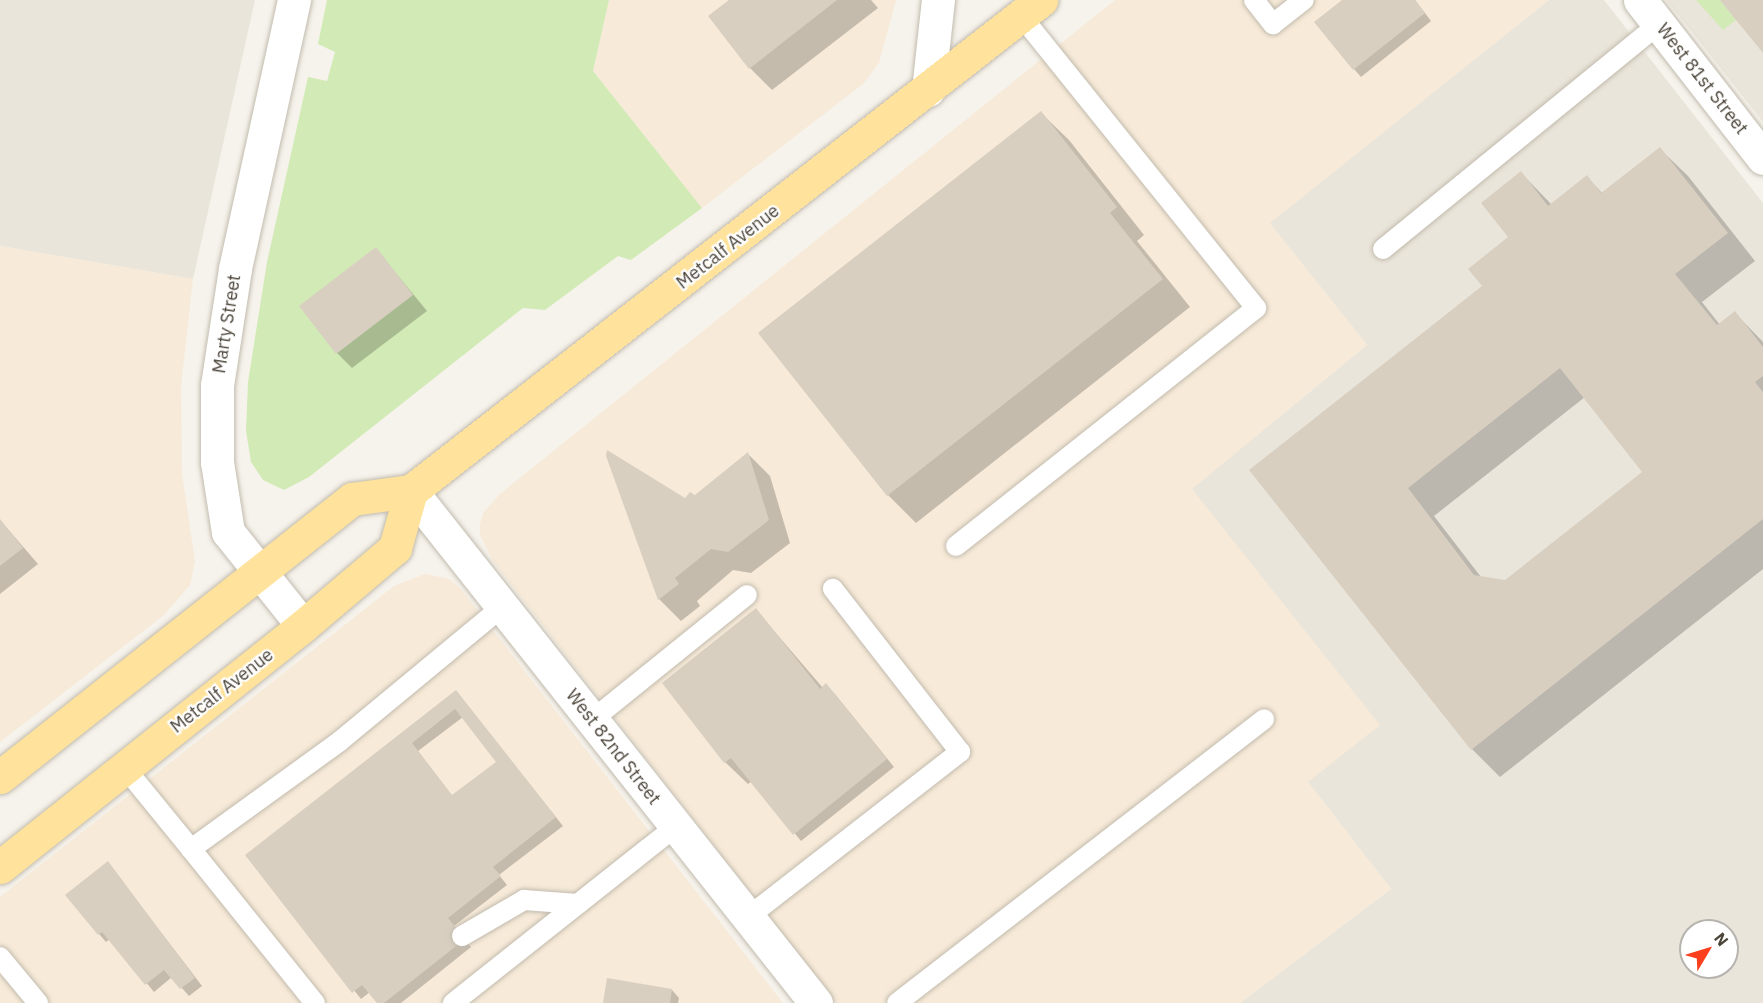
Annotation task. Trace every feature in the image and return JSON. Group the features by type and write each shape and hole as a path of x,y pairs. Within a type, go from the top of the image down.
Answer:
{"main road":[{"name":"Metcalf Avenue","path":"0,867 303,626 395,548 411,491 1031,8"},
{"path":"0,777 352,499 411,491"}],"street":[{"name":"Marty Street","path":"294,0 235,269 217,385 217,462 228,532 261,569 303,626"},
{"path":"928,90 938,0"},
{"name":"West 81st Street","path":"1650,12 1763,158"},
{"name":"West 82nd Street","path":"411,491 816,1003"}],"lane":[{"path":"1254,0 1273,24 1304,0"},
{"path":"956,546 1256,308 1031,8"},
{"path":"1383,249 1650,12"},
{"path":"748,917 960,752 833,590"},
{"path":"592,720 747,595"},
{"path":"191,849 340,741 503,606"},
{"path":"897,1003 1264,719"},
{"path":"125,768 315,1003"},
{"path":"453,1003 675,827"},
{"path":"462,936 524,900 578,904"},
{"path":"0,957 38,1003"}],"shaded area":[{"path":"0,0 255,0 193,279 0,246"},
{"path":"609,0 896,0 879,63 863,84 702,208 593,71"},
{"path":"1115,0 1549,0 1270,223 1367,345 1192,489 1380,725 1308,782 1391,889 1240,1003 836,1003 493,561 480,535 483,513 500,494"},
{"path":"1549,0 1604,0 1763,203 1763,1003 1240,1003 1391,889 1308,782 1191,489 1367,345 1269,223"},
{"path":"1666,0 1763,0 1763,122 1688,27"},
{"path":"0,246 193,279 181,387 182,474 195,561 190,585 164,615 0,742"},
{"path":"425,574 449,579 460,588 783,1003 0,1003 0,897 394,586"}],"green space":[{"path":"327,0 609,0 593,71 702,208 631,260 618,256 545,310 523,308 309,477 284,490 263,480 251,462 246,431 248,382 267,262 308,77 327,81 335,52 318,44"},
{"path":"1696,0 1720,0 1736,20 1723,30"}],"building":[{"path":"729,0 837,0 749,69 708,16"},
{"path":"1342,0 1415,0 1425,13 1353,70 1314,22"},
{"path":"1720,0 1763,0 1763,53 1736,20"},
{"path":"1041,111 1117,207 1110,213 1163,279 887,496 758,333"},
{"path":"1660,147 1728,233 1675,274 1717,325 1735,311 1763,347 1763,376 1755,382 1763,392 1763,519 1471,750 1249,470 1482,286 1468,269 1508,237 1481,203 1521,171 1548,206 1587,175 1601,193","holes":["1560,368 1642,472 1505,580 1474,575 1408,488"]},
{"path":"376,247 413,295 336,354 299,306"},
{"path":"607,450 685,498 690,492 695,495 748,452 769,520 728,552 711,549 675,578 679,584 658,600 606,456"},
{"path":"0,519 23,548 0,566"},
{"path":"756,608 820,689 826,683 887,759 793,835 731,758 724,763 662,683"},
{"path":"456,690 556,817 493,867 501,876 448,918 465,939 384,1003 377,1003 362,985 352,993 245,855","holes":["455,709 496,762 452,795 412,743"]},
{"path":"108,861 195,978 180,989 164,970 145,985 102,932 98,935 65,895"},
{"path":"607,978 672,989 670,1003 603,1003"}]}
